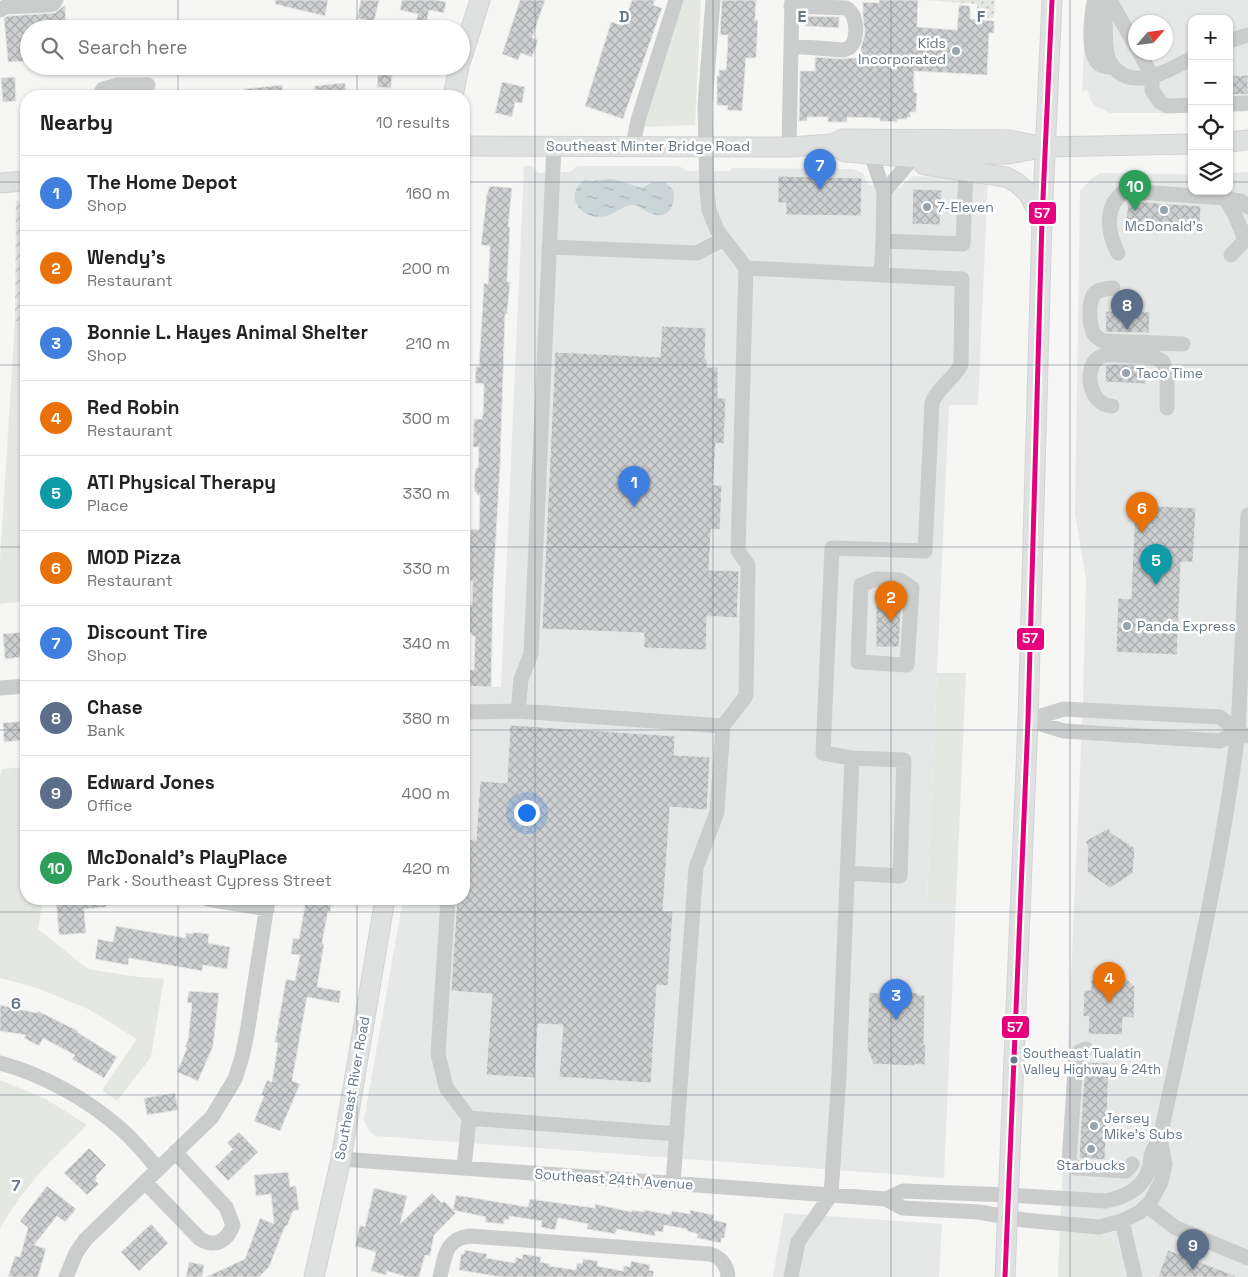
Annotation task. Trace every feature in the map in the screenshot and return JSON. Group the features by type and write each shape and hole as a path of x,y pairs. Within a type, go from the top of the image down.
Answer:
{"main road":[{"path":"470,32 480,0"},
{"path":"1005,1277 1028,720 1042,220 1052,0"},
{"path":"454,90 458,75"},
{"name":"Southeast Minter Bridge Road","path":"470,146 788,147 832,144 842,139 1009,140 1046,148"},
{"path":"1233,142 1248,140"},
{"name":"Southeast Minter Bridge Road","path":"832,144 845,152 916,158 930,154 1008,154 1046,148"},
{"path":"1046,148 1188,144"},
{"path":"916,158 930,166 1001,175 1017,183 1028,193 1042,220"},
{"path":"0,183 20,181"},
{"name":"Southeast River Road","path":"314,1277 341,1158 383,905"}],"street":[{"path":"0,10 5,7 53,4 56,0"},
{"path":"633,146 638,120 676,0"},
{"path":"673,1183 696,868 717,812 722,726 746,696 748,565 738,551 746,268 717,230 709,210 705,105 713,0"},
{"path":"1096,0 1093,7 1090,47 1092,54 1102,65 1113,67"},
{"path":"1105,0 1107,55 1118,72 1126,77 1136,79 1160,74 1188,60"},
{"path":"1110,0 1128,33"},
{"path":"788,147 792,3 846,8 852,13 855,21 854,42 849,48 843,50 791,46"},
{"path":"1233,40 1248,35"},
{"path":"1143,60 1152,76 1152,90 1160,102 1167,106 1188,105"},
{"path":"102,90 118,86 148,85"},
{"path":"1233,104 1248,103"},
{"path":"518,710 521,679 531,654 554,145"},
{"path":"871,154 884,192 881,275"},
{"path":"884,192 916,158"},
{"path":"883,241 963,244 966,171"},
{"path":"1118,253 1111,240 1110,209 1116,198 1124,191 1225,198 1241,201 1248,207"},
{"path":"1225,198 1247,236 1231,254"},
{"path":"549,247 697,253 724,239"},
{"path":"746,268 962,279 961,365 958,372 936,393 932,403 925,552 832,548 823,753 852,758 904,760 900,876 848,873"},
{"path":"1113,288 1095,293 1092,299 1091,326 1097,338 1103,341 1183,344"},
{"path":"1112,406 1099,401 1093,396 1091,389 1091,372 1094,362 1104,355 1154,357 1159,359 1166,366 1167,372 1166,408"},
{"path":"1248,515 1243,734 1160,1138 1165,1164 1161,1182 1147,1206 1176,1228 1248,1258"},
{"path":"876,579 900,580 912,588 907,665 858,662 861,585 876,579"},
{"path":"0,688 20,686"},
{"path":"1028,720 1064,709 1220,717 1243,734"},
{"path":"470,712 518,710 722,726"},
{"path":"1028,720 1064,731 1220,741 1243,734"},
{"path":"791,1277 798,1242 831,1195 839,1075 852,758"},
{"path":"66,1277 76,1253 85,1240 212,1117 235,1079 247,1033 268,905"},
{"path":"448,905 438,1054 446,1087 469,1118 464,1168"},
{"path":"1086,1049 1079,1052 1076,1058 1069,1162 1076,1168 1126,1171 1132,1164"},
{"path":"0,1063 37,1076 64,1089 95,1109 121,1129 158,1169"},
{"path":"469,1118 677,1134"},
{"name":"Southeast 24th Avenue","path":"886,1199 903,1191 1106,1201 1120,1198 1130,1193 1142,1182 1149,1168 1151,1154 1160,1138"},
{"path":"144,1182 200,1239 208,1244 218,1243 225,1238 233,1225 226,1207 175,1152"},
{"name":"Southeast 24th Avenue","path":"341,1158 886,1199 903,1208 980,1212 1024,1220 1099,1227 1122,1221 1147,1206"},
{"path":"1122,1221 1135,1277"},
{"path":"440,1277 449,1246 455,1240 470,1236 710,1254 722,1260 727,1266 728,1277"}],"shaded area":[{"path":"684,0 701,0 695,125 643,127"},
{"path":"924,0 995,0 994,18 977,17 977,4"},
{"path":"1086,0 1248,0 1248,111 1233,113 1233,15 1188,15 1188,113 1110,113 1095,106 1087,90 1082,92"},
{"path":"524,166 532,166 538,173 570,172 577,166 679,166 687,171 729,171 732,168 853,169 863,173 868,185 900,188 914,176 988,180 978,405 949,405 927,899 956,901 944,1178 375,1136 369,1131 364,1120 402,905 470,905 470,687 501,687"},
{"path":"1248,172 1248,1277 1058,1277 1083,700 1086,578 1075,514 1080,191 1092,178 1101,173 1188,174 1188,195 1233,195 1233,173"},
{"path":"20,200 20,321 15,321 16,201"},
{"path":"15,321 20,321 20,602 0,604 0,560"},
{"path":"937,673 966,673 956,901 927,900"},
{"path":"20,768 20,905 42,905 38,929 88,969 164,979 151,1057 117,1101 102,1090 137,1039 88,1009 37,988 0,978 0,778 2,769"},
{"path":"0,1080 46,1099 87,1125 28,1187 0,1229"},
{"path":"784,1213 942,1224 939,1277 773,1277"},
{"path":"1060,1232 1107,1235 1118,1251 1123,1277 1058,1277"}],"water":[{"path":"609,179 642,188 653,182 665,182 673,191 673,204 668,212 661,215 653,214 634,205 601,217 591,216 583,212 575,200 576,189 584,180"}],"building":[{"path":"275,0 328,0 325,16 275,4"},
{"path":"361,0 379,0 374,20 357,18"},
{"path":"402,0 436,0 446,2 444,13 429,10 427,20 416,20 418,14 400,10"},
{"path":"520,0 545,0 532,38 538,40 532,57 521,53 518,60 502,54"},
{"path":"632,0 655,0 653,5 662,8 623,119 585,106 611,22 623,25"},
{"path":"722,0 756,0 755,20 758,20 756,58 746,58 742,111 727,110 728,106 717,105 717,76 719,76 719,70 726,70 728,35 720,35"},
{"path":"879,0 918,0 917,27 957,30 959,5 970,6 970,19 994,21 994,33 989,33 987,75 914,71 914,92 917,93 916,112 910,112 910,117 907,117 907,119 897,119 897,122 880,121 880,118 847,117 847,122 828,122 828,117 807,117 807,121 799,121 800,71 815,71 815,57 861,58 861,47 865,34 863,2 879,3"},
{"path":"65,5 66,20 20,20 20,61 8,62 4,18 8,16 55,13"},
{"path":"806,16 839,17 839,28 805,26"},
{"path":"378,75 392,75 391,88 377,87"},
{"path":"1248,75 1248,94 1233,95 1233,76"},
{"path":"15,77 16,101 3,102 1,78"},
{"path":"502,82 525,87 522,103 515,102 512,117 495,113"},
{"path":"345,83 346,90 314,90 314,86"},
{"path":"282,85 282,90 244,90"},
{"path":"778,176 862,178 861,216 786,215 786,203 778,203"},
{"path":"490,186 512,188 508,227 510,227 507,282 510,282 507,314 505,314 500,466 493,590 491,687 470,686 470,670 474,670 475,636 472,636 472,633 470,633 470,605 472,605 473,581 470,581 470,536 471,529 479,530 480,495 477,495 474,488 475,472 476,468 478,468 479,447 473,447 474,419 482,419 483,416 484,384 475,383 476,367 479,367 484,283 488,284 490,246 481,245 487,194"},
{"name":"7-Eleven","path":"913,189 942,190 940,225 912,224"},
{"name":"McDonald's","path":"1128,201 1201,206 1200,225 1126,222"},
{"path":"1106,311 1150,312 1149,333 1105,332"},
{"path":"662,326 706,328 705,359 707,359 707,367 718,367 718,398 726,398 724,444 716,443 713,485 722,485 720,530 711,529 709,570 739,571 737,618 707,616 706,650 644,648 644,633 542,629 555,352 660,357"},
{"name":"Taco Time","path":"1106,365 1146,366 1146,384 1105,382"},
{"path":"1135,505 1196,508 1193,562 1181,562 1177,655 1116,652 1118,598 1131,599"},
{"path":"876,594 900,595 899,647 876,647"},
{"path":"20,633 20,657 5,659 3,634"},
{"path":"20,722 20,741 4,742 3,723"},
{"path":"510,725 675,736 674,755 710,757 707,810 670,807 663,911 673,911 668,986 657,985 651,1083 559,1077 563,1025 538,1024 535,1078 486,1075 492,994 451,991 457,905 470,905 470,840 476,840 480,781 507,783"},
{"path":"1109,828 1111,833 1135,848 1133,873 1110,888 1087,872 1088,847 1085,841"},
{"path":"56,905 106,905 106,907 84,909 86,933 59,935"},
{"path":"305,905 331,905 330,912 328,911 322,943 324,944 317,987 341,991 339,1003 307,997 292,1081 300,1084 280,1131 254,1121 264,1096 261,1095 267,1080 272,1082 278,1043 275,1042 286,979 295,981 300,955 291,954 293,938 299,939"},
{"path":"116,926 186,938 186,933 209,934 208,943 230,947 227,969 203,965 202,971 129,958 128,965 95,959 98,939 113,942"},
{"path":"1109,970 1122,970 1122,974 1135,987 1134,1018 1123,1017 1122,1035 1088,1034 1089,1017 1083,1016 1084,990 1091,990 1091,980 1108,981"},
{"path":"189,991 219,993 213,1046 198,1081 177,1072 187,1048 185,1047 188,1040 192,1003 187,1003"},
{"path":"879,991 925,995 925,1065 873,1064 867,1047 869,992 879,993"},
{"path":"0,1005 37,1013 38,1011 78,1031 117,1057 104,1078 72,1059 75,1055 43,1038 39,1046 24,1038 26,1035 0,1031"},
{"path":"1085,1062 1109,1063 1105,1160 1079,1158"},
{"path":"175,1093 178,1110 147,1115 144,1098"},
{"path":"239,1132 258,1152 228,1181 215,1167 233,1149 227,1143"},
{"path":"89,1148 106,1165 96,1176 95,1180 99,1184 87,1195 64,1173"},
{"path":"288,1172 290,1187 296,1186 299,1210 293,1211 287,1226 285,1226 269,1267 259,1277 206,1277 245,1259 260,1218 274,1224 271,1194 256,1196 254,1175"},
{"path":"47,1186 76,1209 65,1222 57,1216 34,1245 46,1249 38,1277 8,1277 15,1256 20,1257 28,1228 20,1221"},
{"path":"374,1188 407,1196 400,1224 432,1193 442,1203 444,1201 456,1213 434,1235 430,1256 425,1255 419,1277 407,1277 387,1271 386,1275 371,1271 376,1252 355,1246 360,1225 365,1227"},
{"path":"456,1195 528,1207 530,1199 595,1208 595,1204 632,1212 632,1210 644,1212 645,1210 671,1215 672,1211 690,1214 690,1210 714,1215 713,1220 727,1223 721,1243 697,1238 698,1234 687,1231 687,1229 664,1225 663,1232 655,1231 655,1236 617,1229 615,1234 587,1229 588,1224 558,1218 555,1230 541,1227 542,1221 509,1216 509,1220 504,1219 504,1224 485,1222 486,1217 453,1210"},
{"path":"151,1224 168,1243 139,1271 121,1252"},
{"path":"465,1250 487,1254 486,1258 515,1263 516,1257 522,1259 523,1254 541,1257 540,1262 550,1264 549,1266 576,1270 577,1263 582,1264 583,1259 598,1261 597,1266 623,1271 624,1266 630,1267 631,1261 650,1265 649,1270 654,1271 653,1277 500,1277 459,1270 461,1254 464,1254"},
{"path":"1168,1250 1236,1276 1158,1277"},
{"path":"189,1262 204,1265 202,1277 186,1277"}],"transit line":[{"name":"57","path":"1005,1277 1028,720 1042,220 1052,0"}],"place":[{"name":"Kids Incorporated","path":"956,51"},
{"name":"Discount Tire","path":"820,190"},
{"name":"7-Eleven","path":"927,207"},
{"name":"McDonald's","path":"1164,210"},
{"name":"McDonald's PlayPlace","path":"1135,211"},
{"name":"Chase","path":"1127,330"},
{"name":"Taco Time","path":"1126,373"},
{"name":"The Home Depot","path":"634,507"},
{"name":"MOD Pizza","path":"1142,533"},
{"name":"ATI Physical Therapy","path":"1156,585"},
{"name":"Wendy's","path":"891,622"},
{"name":"Panda Express","path":"1127,626"},
{"name":"Red Robin","path":"1109,1003"},
{"name":"Bonnie L. Hayes Animal Shelter","path":"896,1020"},
{"name":"Southeast Tualatin Valley Highway & 24th","path":"1014,1060"},
{"name":"Jersey Mike's Subs","path":"1094,1126"},
{"name":"Starbucks","path":"1091,1149"},
{"name":"Edward Jones","path":"1193,1270"}]}
